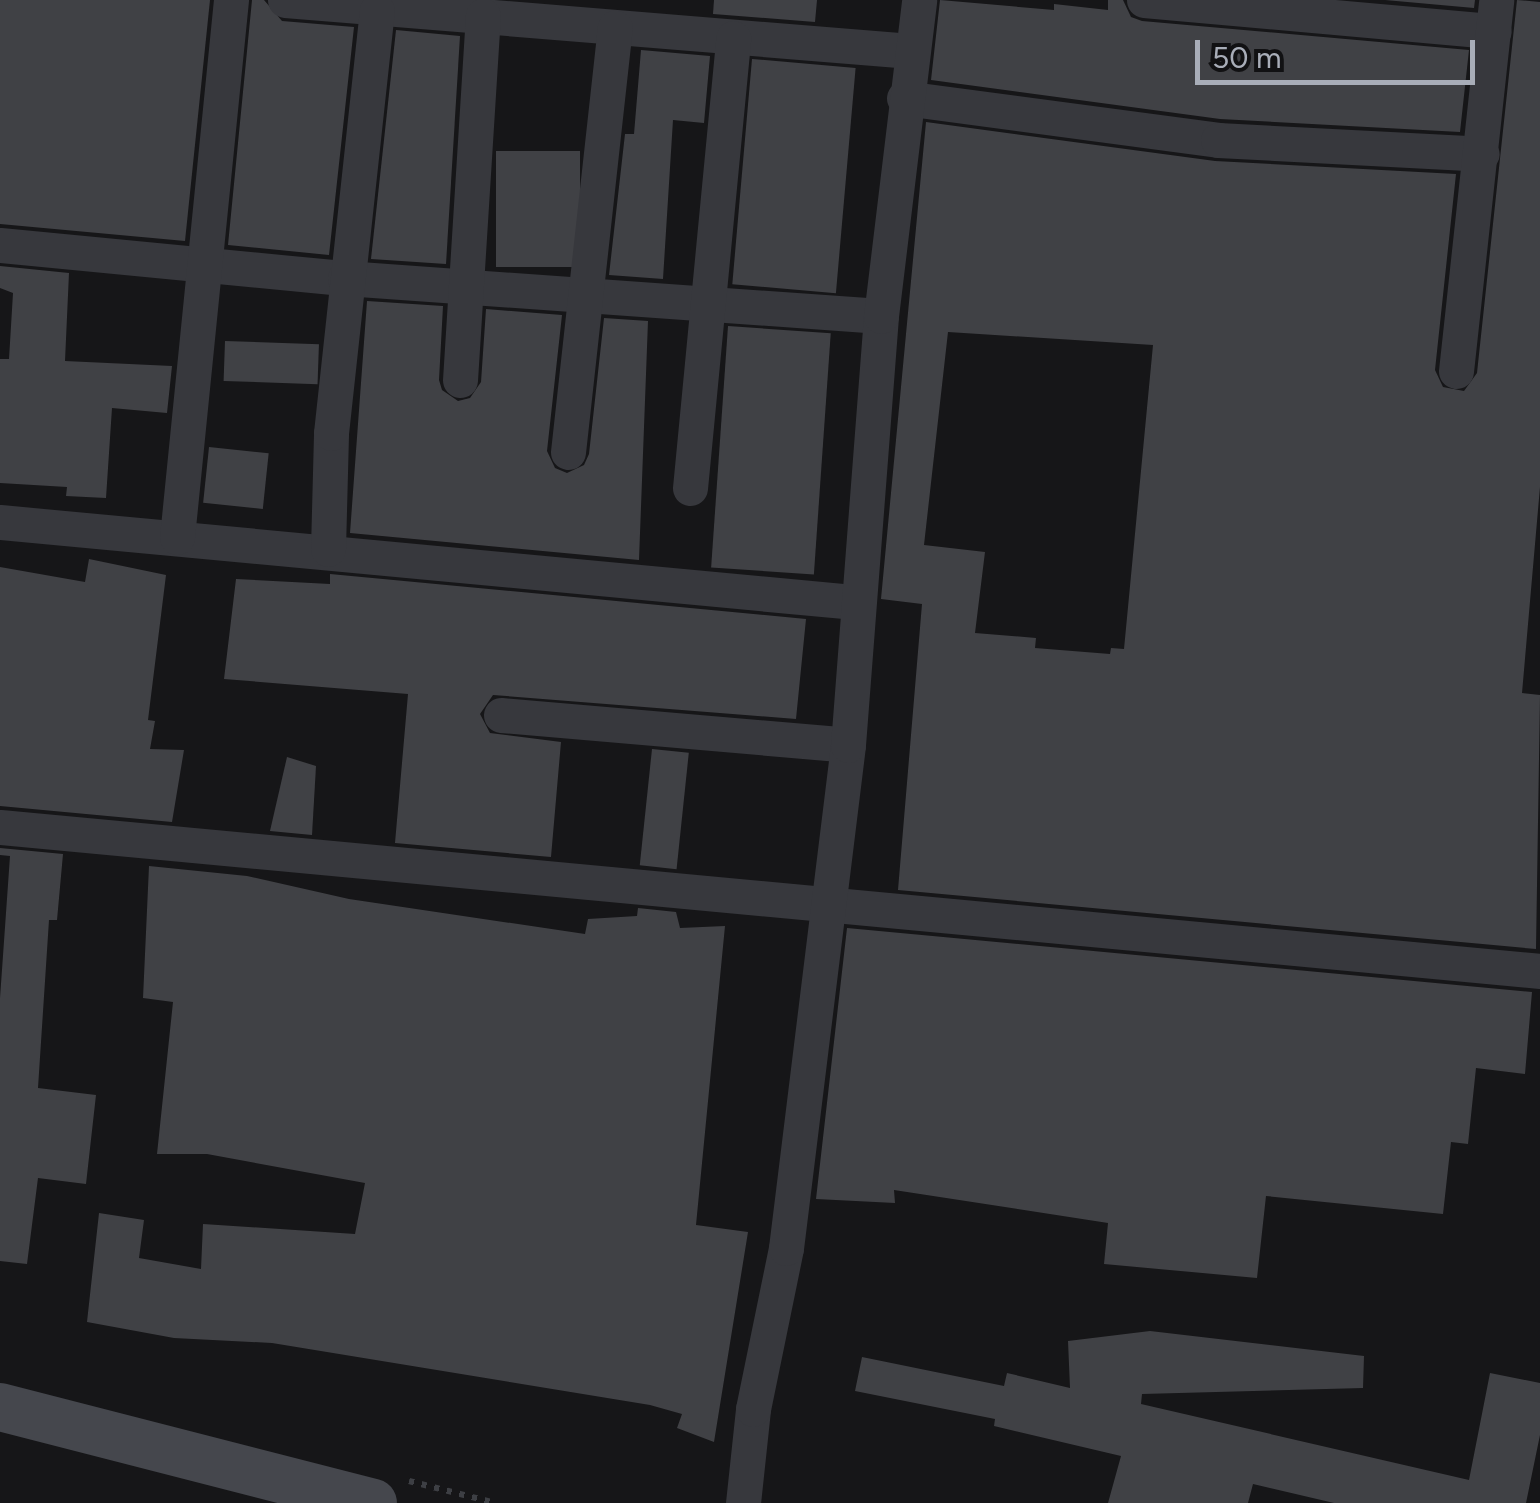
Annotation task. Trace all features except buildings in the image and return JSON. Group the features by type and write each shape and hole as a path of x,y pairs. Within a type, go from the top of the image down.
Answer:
{"main road":[{"path":"0,1408 373,1503"}],"street":[{"path":"177,536 232,0"},
{"path":"286,0 483,16 557,10 615,28 911,51"},
{"path":"743,1503 753,1409 786,1248 848,744 855,602 881,316 904,98 919,0"},
{"path":"1144,0 1495,16 1456,371"},
{"path":"328,549 346,278 377,10"},
{"path":"460,380 483,16"},
{"path":"568,452 615,28"},
{"path":"690,488 704,301 733,38"},
{"path":"904,98 1218,140 1482,154"},
{"path":"0,245 203,260 346,278 881,316"},
{"path":"0,522 328,549 855,602"},
{"path":"501,715 848,744"},
{"path":"0,827 1540,971"}]}
